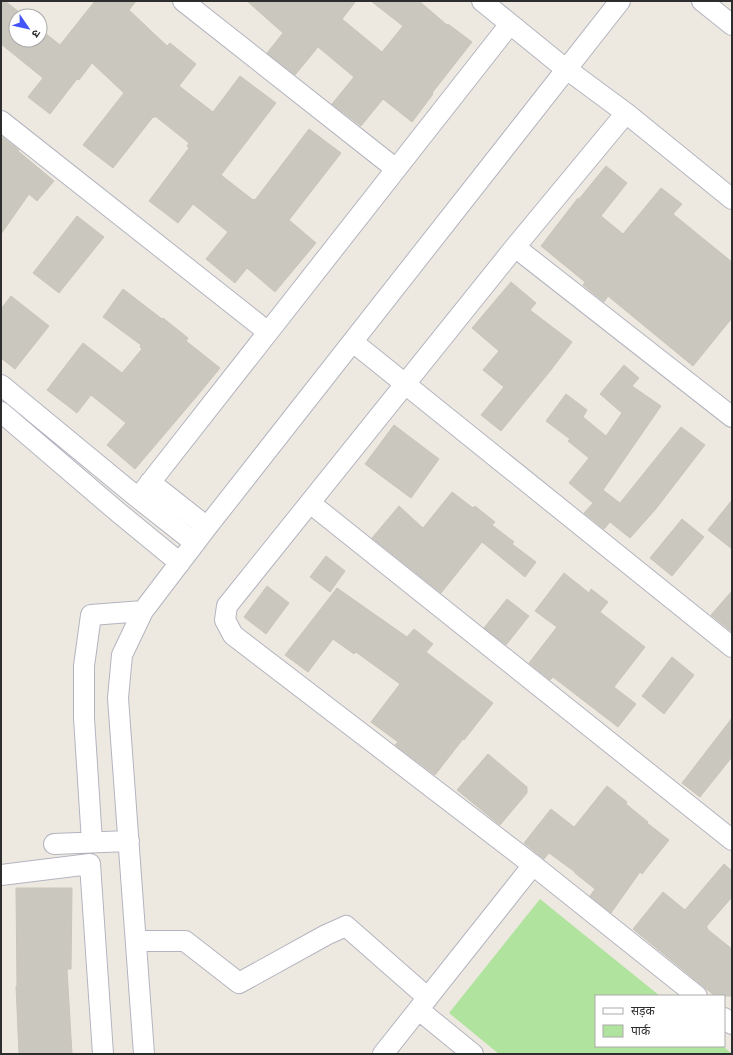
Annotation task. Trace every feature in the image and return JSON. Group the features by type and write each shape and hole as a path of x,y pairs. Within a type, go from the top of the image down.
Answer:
{"street":[{"path":"183,1 396,169"},
{"path":"482,1 567,69 626,113 732,199"},
{"path":"144,1054 118,698 122,655 143,611 207,527 620,1"},
{"path":"702,1 732,25"},
{"path":"138,498 510,24"},
{"path":"626,113 515,247 227,606 225,620 233,635 533,865 696,995"},
{"path":"1,121 268,332"},
{"path":"515,247 732,417"},
{"path":"353,342 732,647"},
{"path":"1,385 195,543"},
{"path":"1,412 180,563"},
{"path":"150,482 207,527"},
{"path":"310,503 732,840"},
{"path":"92,842 84,718 84,666 92,615 143,611"},
{"path":"54,844 129,842"},
{"path":"1,874 90,864 103,1054"},
{"path":"383,1054 533,865"},
{"path":"136,941 185,941 239,983 326,935 346,926 473,1054"}],"green space":[{"path":"540,899 659,995 595,995 595,1047 724,1047 732,1054 499,1054 449,1013"}],"building":[{"path":"1,1 5,1 14,8 8,8 8,48 48,48 48,35 60,45 95,1 136,1 129,10 167,46 170,43 196,64 179,86 213,112 240,76 276,103 221,175 253,200 255,200 309,129 341,153 289,220 316,243 275,292 247,268 235,283 206,259 228,232 193,204 178,223 149,201 189,148 187,146 189,143 155,116 113,168 83,145 124,93 92,63 79,80 77,79 50,114 28,97 43,78 1,44"},
{"path":"247,1 356,1 342,19 382,52 403,26 371,1 419,1 447,25 448,24 472,42 432,93 433,94 412,122 383,99 361,126 332,104 354,77 318,47 295,75 267,53 283,33"},
{"path":"1,136 54,181 37,201 29,194 1,234"},
{"path":"606,166 627,183 601,216 623,234 661,188 682,204 673,214 732,262 732,318 693,366 608,296 604,302 583,285 585,282 541,246 578,198 579,199"},
{"path":"77,216 104,237 59,293 33,273"},
{"path":"511,282 536,303 530,310 572,342 501,431 481,415 504,387 483,370 499,351 472,328"},
{"path":"123,289 188,338 186,341 220,368 135,469 107,445 126,423 91,395 77,413 47,390 83,343 122,373 142,349 140,347 141,345 103,317"},
{"path":"11,296 49,326 15,369 1,358 1,309"},
{"path":"624,365 639,378 632,386 661,406 603,490 620,503 681,427 705,445 655,510 630,538 610,522 604,529 584,513 593,503 569,483 589,458 568,441 570,439 546,421 566,394 587,410 583,417 606,436 622,413 600,394"},
{"path":"394,425 439,459 411,498 365,464"},
{"path":"452,492 473,508 475,506 495,522 492,525 514,542 512,544 536,562 525,577 482,542 441,593 372,538 399,506 423,528"},
{"path":"732,500 732,549 708,530"},
{"path":"682,519 704,537 672,576 650,558"},
{"path":"326,556 345,571 330,592 310,577"},
{"path":"564,573 589,593 591,589 608,602 600,612 645,647 614,687 636,704 618,727 553,677 550,680 529,663 557,627 535,611"},
{"path":"267,586 289,603 266,634 244,617"},
{"path":"337,588 407,637 414,629 433,644 426,652 493,703 435,775 395,745 398,742 371,722 400,684 356,652 354,654 333,639 308,672 285,655"},
{"path":"732,591 732,632 711,615"},
{"path":"507,599 529,616 506,645 484,628"},
{"path":"672,657 694,675 664,714 642,696"},
{"path":"732,718 732,757 700,797 682,783"},
{"path":"488,754 527,787 527,793 500,825 457,790"},
{"path":"607,786 627,802 626,804 648,822 647,823 669,840 642,874 640,872 611,913 590,896 595,889 575,872 549,853 544,859 524,843 551,809 574,827"},
{"path":"724,864 732,871 732,897 706,927 732,949 732,996 714,995 633,929 663,892 685,910"},
{"path":"16,888 72,888 71,969 67,969 72,1054 19,1054 16,986"}]}
